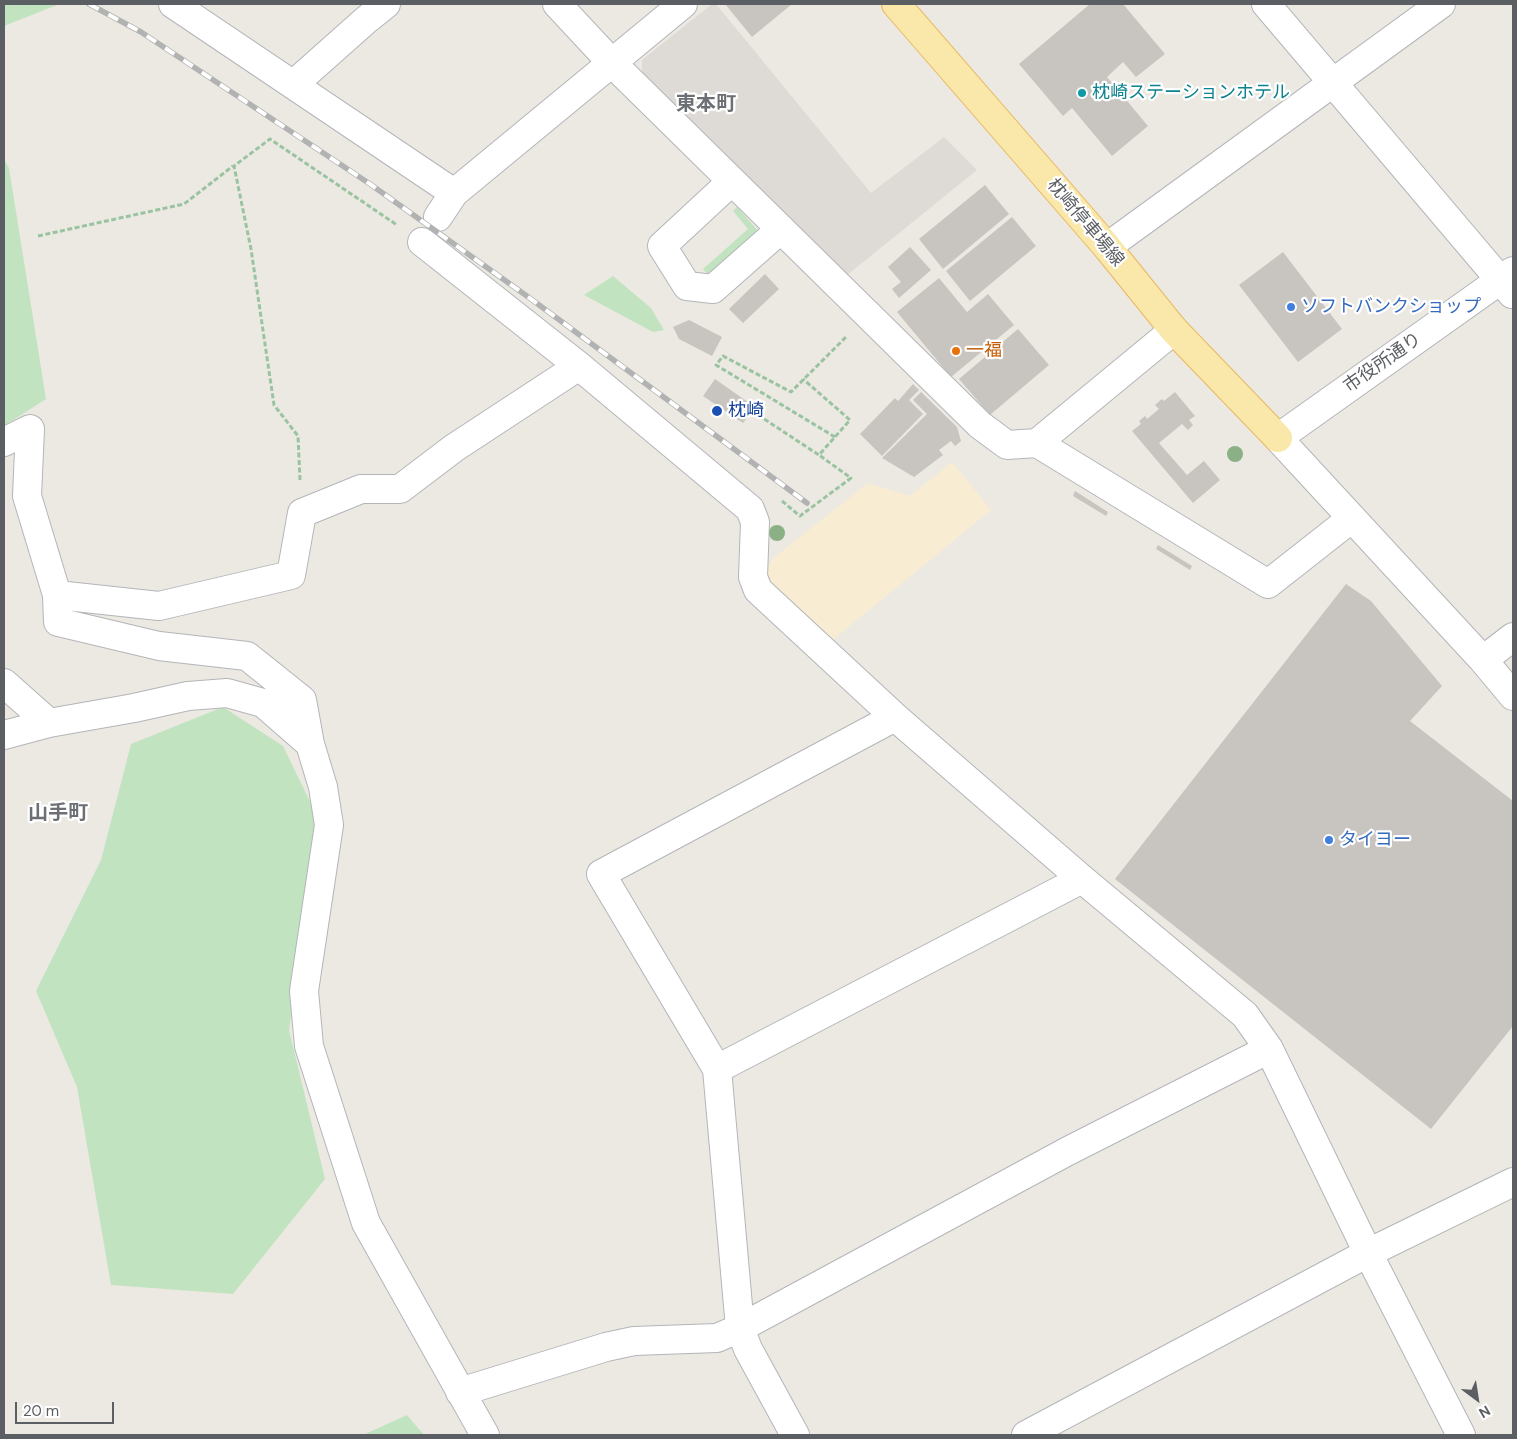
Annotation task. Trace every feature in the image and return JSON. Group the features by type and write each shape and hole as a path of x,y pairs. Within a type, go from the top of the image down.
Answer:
{"main road":[{"name":"枕崎停車場線","path":"896,4 1106,247 1174,330 1278,438"}],"street":[{"path":"173,4 454,193"},
{"path":"557,4 612,63 781,230 980,425 1007,445 1037,443 1268,584 1352,518"},
{"path":"438,217 454,193 683,4"},
{"path":"1266,4 1333,83 1509,282"},
{"path":"1106,247 1441,4"},
{"path":"294,84 368,9"},
{"path":"732,181 662,246 688,286 713,289 781,230"},
{"path":"422,242 579,366 750,508 755,522 753,577 758,590 895,717 1082,879 1246,1016 1269,1049 1368,1253 1461,1435"},
{"name":"市役所通り","path":"1278,438 1509,282"},
{"path":"1037,443 1174,330"},
{"path":"57,595 159,606 292,575 302,513 361,489 400,489 454,448 579,366"},
{"path":"4,442 30,429 27,496 57,595 58,622 159,646 247,656 302,700 310,744 323,787 329,826 304,991 308,1046 366,1223 484,1435"},
{"path":"1278,438 1484,660 1513,696"},
{"path":"1484,660 1513,637"},
{"path":"4,683 49,723"},
{"path":"4,735 49,723 188,696 227,693 263,703 310,744"},
{"path":"795,1435 748,1349 740,1328 717,1069 600,874 895,717"},
{"path":"717,1069 1082,879"},
{"path":"460,1392 615,1345 634,1341 717,1338 740,1328 1068,1151 1269,1049"},
{"path":"1026,1435 1368,1253 1513,1182"}],"path":[{"path":"38,236 184,204 270,139 422,242"},
{"path":"234,166 251,249 274,404 298,436 302,513"},
{"path":"835,437 716,365 723,356 791,392 868,315"},
{"path":"804,379 850,420 819,455"},
{"path":"758,415 851,478 800,516 780,500"}],"shaded area":[{"path":"712,4 716,4 871,193 944,137 977,170 846,276 642,75 642,60"}],"green space":[{"path":"4,4 54,4 57,5 4,26"},
{"path":"4,160 9,168 46,399 4,426"},
{"path":"737,207 760,233 710,277 703,269 748,229 733,211"},
{"path":"613,276 651,308 664,330 653,332 584,295"},
{"path":"223,707 283,746 319,820 289,1030 325,1179 233,1294 111,1285 77,1087 36,991 101,860 131,744"},
{"path":"407,1415 424,1435 363,1435"}],"sand":[{"path":"952,462 991,510 829,643 772,587 767,571 772,559 868,483 910,496"}],"building":[{"path":"725,4 792,4 752,37"},
{"name":"枕崎ステーションホテル","path":"1090,4 1123,4 1165,54 1136,77 1123,62 1107,77 1148,126 1112,156 1072,108 1063,116 1019,64"},
{"path":"985,185 1009,214 943,269 919,239"},
{"path":"1012,217 1036,246 970,301 946,271"},
{"path":"910,247 931,270 899,298 892,289 901,282 888,267"},
{"name":"ソフトバンクショップ","path":"1283,252 1342,329 1298,362 1239,285"},
{"path":"765,274 779,289 743,323 729,309"},
{"name":"一福","path":"939,278 967,312 988,294 1014,325 951,377 897,312"},
{"path":"689,320 722,337 712,356 679,339 673,327"},
{"path":"1018,329 1049,365 990,415 959,379"},
{"path":"715,379 755,407 743,423 703,396"},
{"path":"913,384 919,390 909,400 923,414 882,456 860,434 895,398 898,401"},
{"path":"921,392 957,427 961,441 955,446 951,441 939,450 943,455 914,477 882,458 927,414 913,400"},
{"path":"1175,392 1195,416 1189,420 1193,425 1188,430 1182,424 1159,443 1187,475 1204,461 1220,480 1193,503 1132,431 1141,424 1139,421 1145,416 1147,419 1159,409 1155,405 1162,399 1164,401"},
{"path":"1075,491 1108,512 1106,516 1073,496"},
{"path":"1158,545 1192,566 1190,570 1156,549"},
{"name":"タイヨー","path":"1346,584 1371,601 1442,686 1410,721 1513,801 1513,1026 1431,1129 1115,879"}],"railway":[{"path":"89,4 141,32 370,184 531,299 807,503"}],"place":[{"name":"枕崎ステーションホテル","path":"1082,93"},
{"name":"ソフトバンクショップ","path":"1291,307"},
{"name":"一福","path":"956,351"},
{"name":"枕崎","path":"717,411"},
{"name":"タイヨー","path":"1329,840"}],"district":[{"name":"東本町","path":"706,105"},
{"name":"山手町","path":"58,814"}]}
